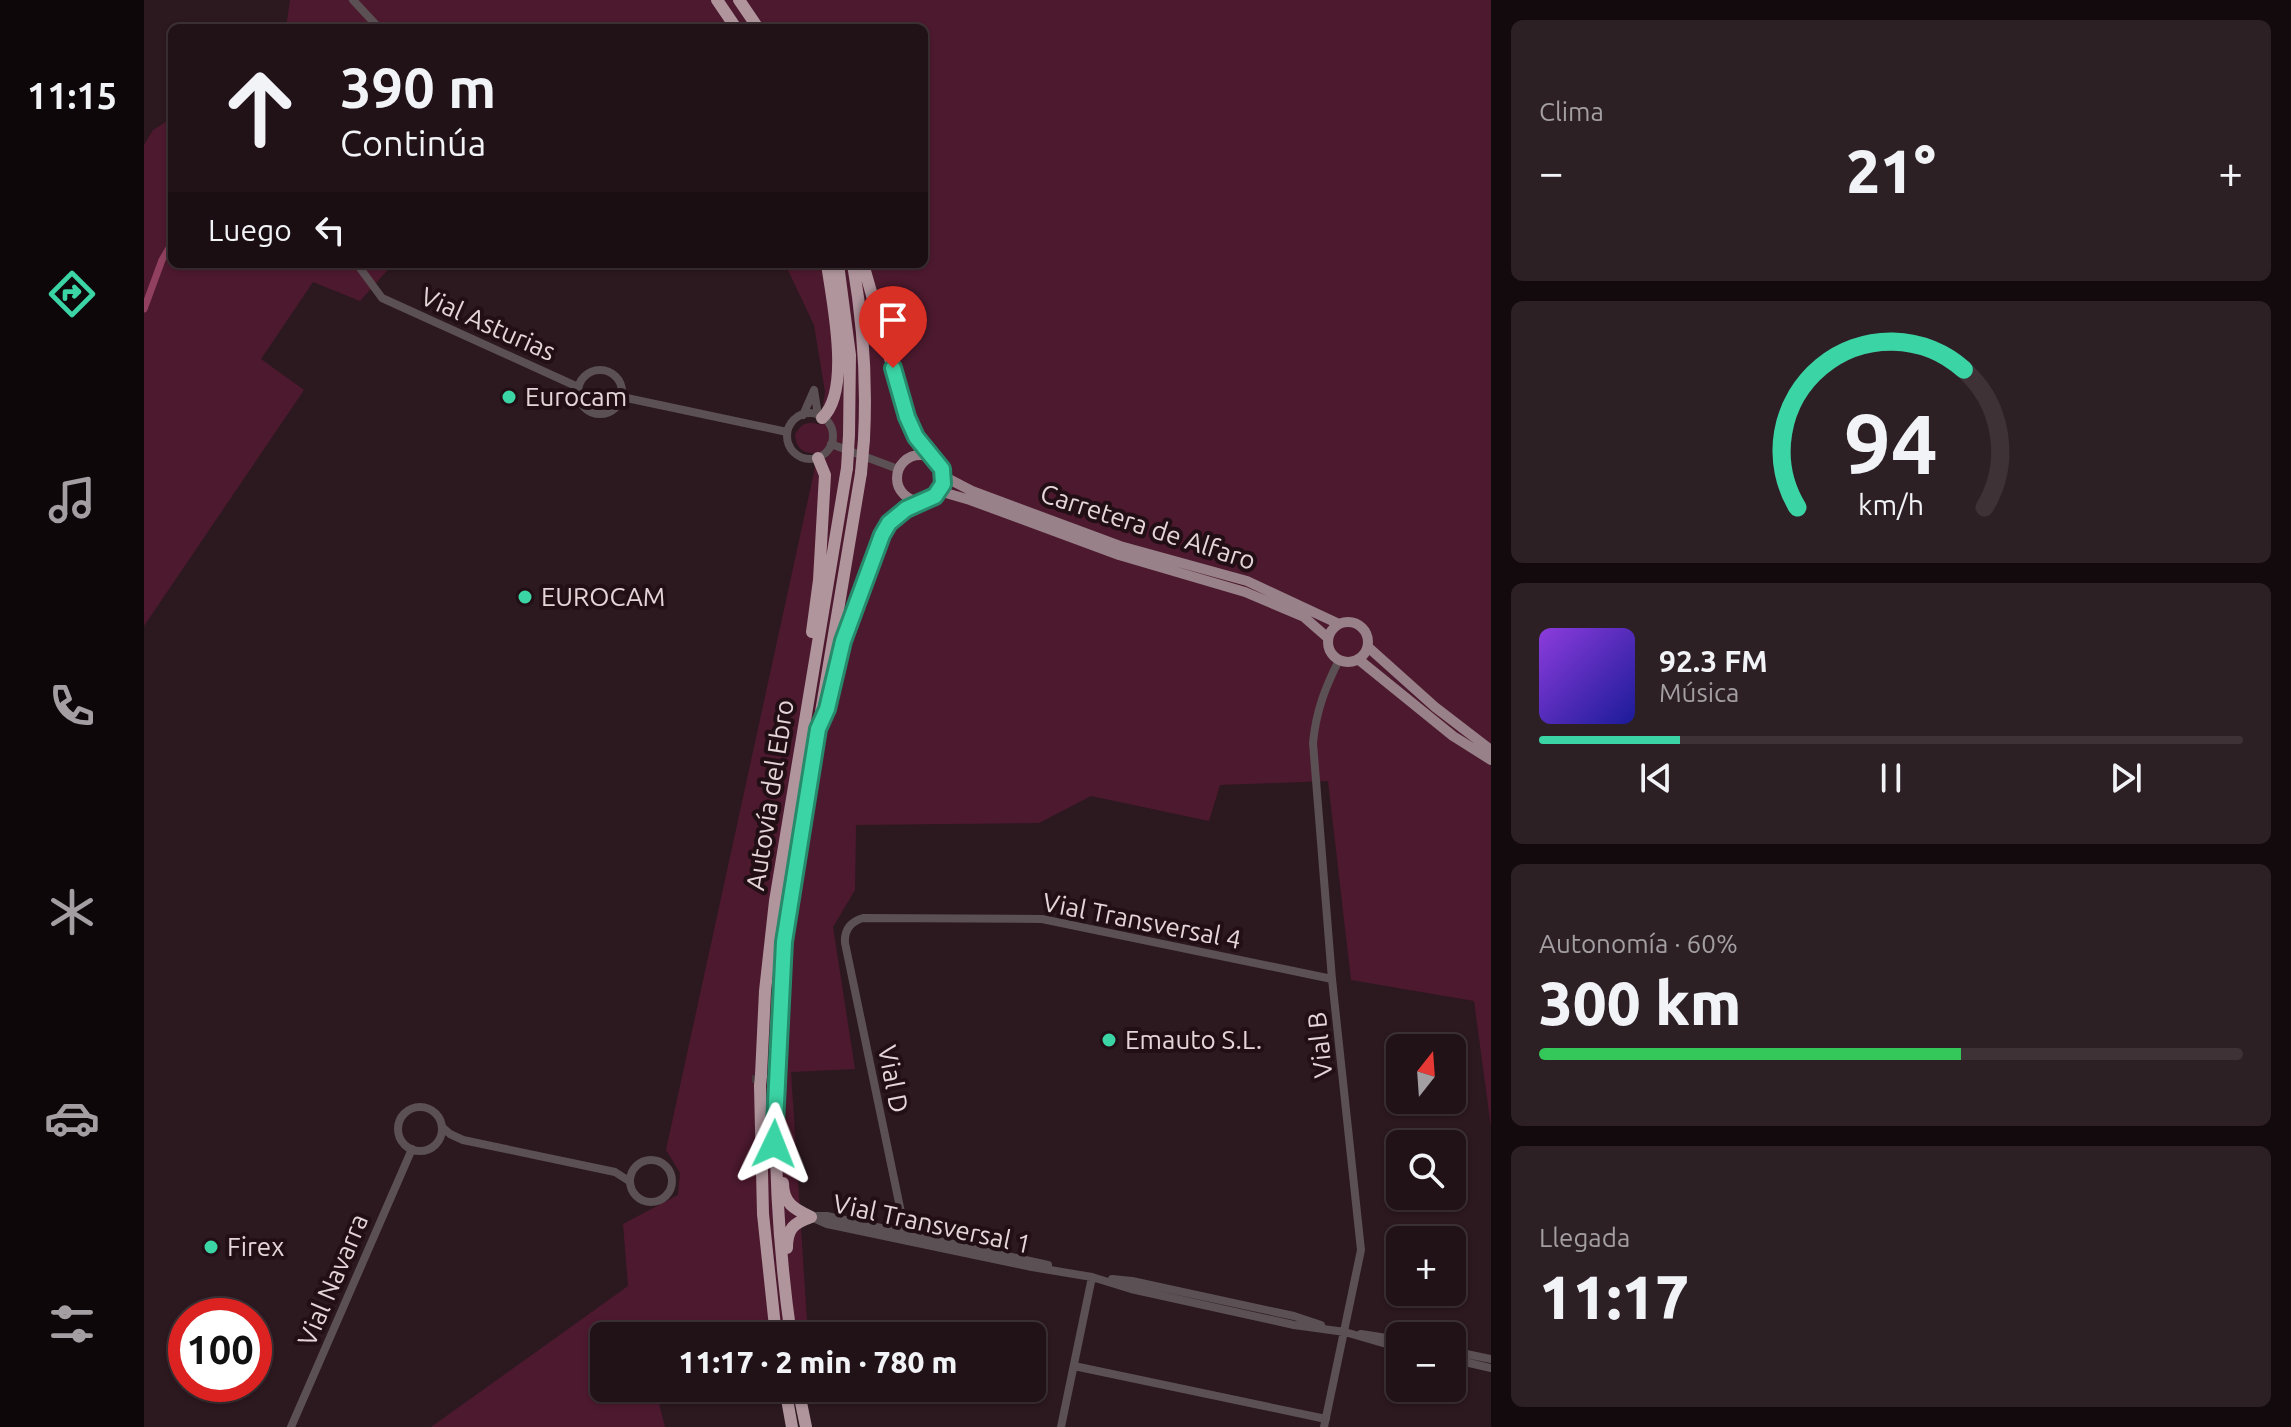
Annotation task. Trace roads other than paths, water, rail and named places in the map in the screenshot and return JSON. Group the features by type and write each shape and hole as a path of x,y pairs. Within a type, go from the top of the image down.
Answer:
{"highway":[{"path":"717,0 733,24"},
{"path":"739,0 755,24"},
{"path":"820,416 833,407 837,384 837,352 827,268"},
{"name":"Autovía del Ebro","path":"775,1322 763,1214 760,1080 765,991 775,901 847,468 850,355 839,268"},
{"name":"Autovía del Ebro","path":"789,1322 777,1215 774,1144 784,942 861,473 865,359 854,268"},
{"path":"864,268 907,417 930,457"},
{"path":"802,733 819,580 825,475 818,458"},
{"path":"818,729 827,709 843,641 882,535 889,523 919,502"},
{"path":"776,1079 781,1109 783,1190 786,1201 794,1209 811,1217"},
{"path":"796,1322 787,1239 792,1225 811,1217"},
{"path":"783,1402 785,1427"},
{"path":"786,1402 792,1427"},
{"path":"801,1402 806,1427"}],"main road":[{"path":"910,457 930,457 942,469 943,476 939,491 928,500 919,502 902,493 898,486 898,469 910,457"},
{"name":"Carretera de Alfaro","path":"943,476 972,491 1120,546 1247,581 1339,624"},
{"name":"Carretera de Alfaro","path":"939,491 1119,555 1245,592 1304,617 1328,638"},
{"path":"1350,621 1361,626 1368,635 1368,647 1358,659 1349,662 1339,660 1330,651 1328,638 1339,624 1350,621"},
{"path":"1368,647 1435,707 1491,750"},
{"path":"1358,659 1453,736 1491,760"}],"street":[{"path":"353,0 375,24"},
{"name":"Vial Asturias","path":"360,268 382,298 578,387"},
{"path":"605,370 619,380 622,397 612,411 595,414 581,404 578,387 588,373 605,370"},
{"path":"803,415 814,390 820,416 831,428 831,444 818,458 804,458 788,444 787,432 803,415 820,416"},
{"path":"622,397 787,432"},
{"path":"831,444 898,469"},
{"name":"Vial B","path":"1325,1423 1361,1250 1332,979 1313,743 1316,714 1339,660"},
{"name":"Vial Transversal 4","path":"849,926 863,918 1042,919 1332,979"},
{"name":"Vial D","path":"849,926 845,943 905,1237"},
{"path":"463,1140 436,1144 427,1150 412,1149 404,1144 398,1129 404,1114 412,1109 427,1108 435,1113 442,1127 463,1140 615,1172 629,1181"},
{"path":"436,1144 442,1127"},
{"name":"Vial Navarra","path":"291,1427 412,1149"},
{"path":"615,1172 633,1168 640,1162 656,1160 670,1171 672,1187 661,1200 645,1202 632,1192 629,1181 633,1168"},
{"name":"Vial Transversal 1","path":"811,1217 827,1216 905,1237 1294,1316 1386,1344"},
{"path":"1061,1427 1092,1277"},
{"name":"Vial Transversal 1","path":"1345,1332 1386,1338"},
{"path":"1466,1354 1491,1359"},
{"path":"1466,1362 1491,1368"},
{"path":"1074,1366 1325,1423"}],"waterway":[{"path":"144,309 168,250"}],"tunnel":[{"path":"752,1079 788,1080"}],"place":[{"name":"Eurocam","path":"509,397"},
{"name":"EUROCAM","path":"525,597"},
{"name":"Emauto S.L.","path":"1109,1040"},
{"name":"Firex","path":"211,1247"}]}
